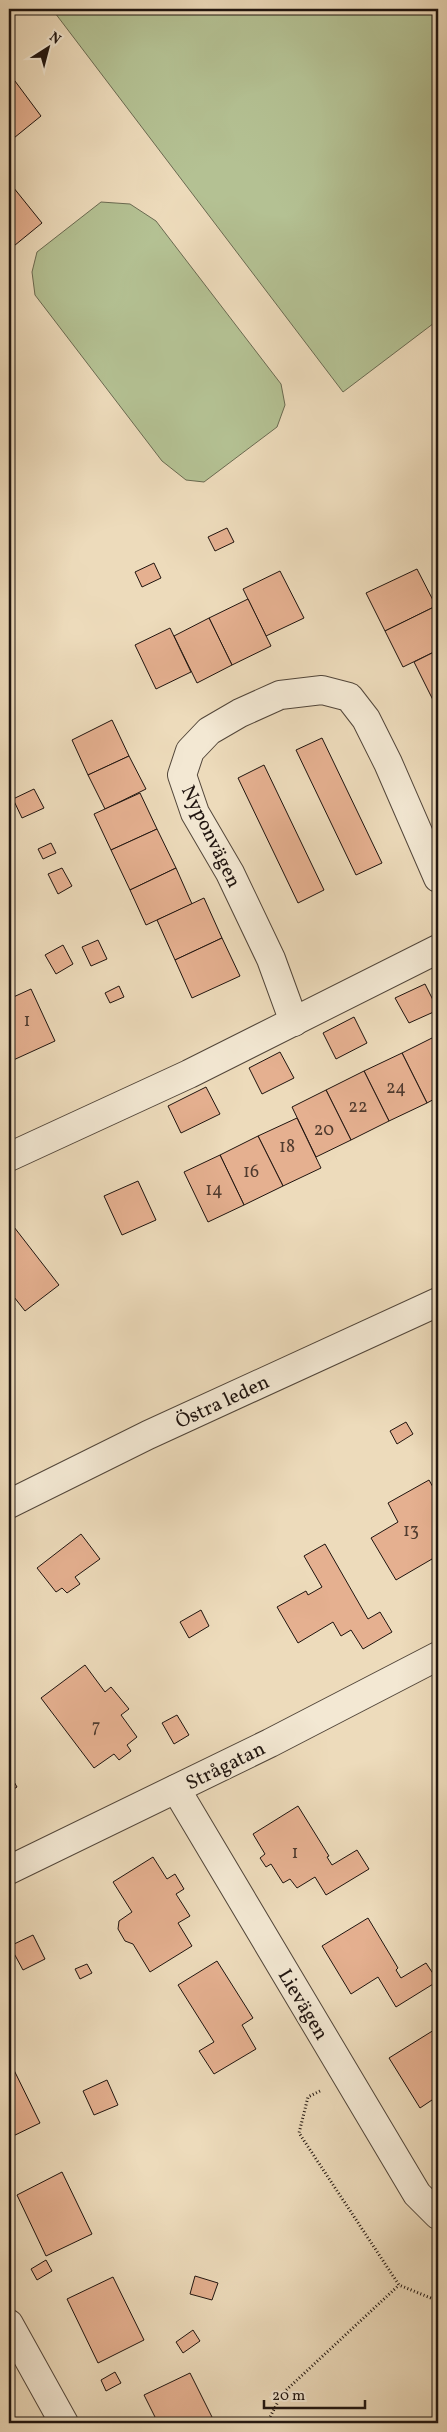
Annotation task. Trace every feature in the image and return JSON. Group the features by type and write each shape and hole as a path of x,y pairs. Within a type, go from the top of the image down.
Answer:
{"street":[{"name":"Nyponvägen","path":"294,1022 271,959 230,873 196,813 182,775 190,751 209,731 240,713 280,695 322,690 348,697 366,719 388,762 438,878"},
{"path":"9,1157 189,1074 438,949"},
{"name":"Östra leden","path":"9,1504 148,1435 438,1302"},
{"name":"Strågatan","path":"9,1870 270,1743 438,1656"},
{"name":"Lievägen","path":"176,1789 417,2194 438,2215"},
{"path":"9,2324 64,2423"}],"path":[{"path":"347,2076 308,2097 299,2133 399,2285 438,2301"},
{"path":"267,2423 282,2394 399,2285"}],"green space":[{"path":"52,9 438,9 438,320 343,392"},
{"path":"101,202 130,204 156,221 281,384 285,405 277,427 204,482 186,480 162,461 35,295 32,272 37,252"}],"building":[{"path":"9,73 41,116 9,142"},
{"path":"9,182 42,223 9,250"},
{"path":"227,528 234,542 215,551 208,537"},
{"path":"154,563 161,578 142,587 135,572"},
{"path":"417,569 436,606 385,631 366,593"},
{"path":"280,571 304,618 266,636 243,589"},
{"path":"248,599 271,646 232,665 209,618"},
{"path":"436,606 438,611 438,650 403,667 385,631"},
{"path":"209,618 232,665 197,683 174,636"},
{"path":"170,628 191,672 156,689 135,645"},
{"path":"438,650 438,697 433,700 414,662"},
{"path":"112,720 129,756 88,775 72,740"},
{"path":"322,738 382,863 356,875 296,750"},
{"path":"129,756 146,789 105,809 88,775"},
{"path":"264,765 324,890 298,903 238,778"},
{"path":"34,789 44,808 22,818 13,799"},
{"path":"140,793 157,829 111,850 94,814"},
{"path":"157,829 176,868 130,890 111,850"},
{"path":"51,843 56,853 43,859 38,849"},
{"path":"62,868 72,886 58,894 48,874"},
{"path":"176,868 192,904 146,925 130,890"},
{"path":"204,898 222,938 175,960 157,920"},
{"path":"222,938 240,976 192,998 175,960"},
{"path":"98,940 107,959 91,966 82,947"},
{"path":"63,945 73,964 56,974 45,955"},
{"path":"425,984 438,1010 409,1023 395,998"},
{"path":"119,986 124,997 110,1003 105,993"},
{"path":"31,989 55,1041 9,1062 9,999"},
{"path":"354,1017 367,1043 336,1059 323,1033"},
{"path":"438,1035 438,1097 427,1103 402,1053"},
{"path":"280,1052 294,1078 262,1094 249,1068"},
{"path":"402,1053 427,1103 389,1121 364,1071"},
{"path":"364,1071 389,1121 351,1140 326,1090"},
{"path":"206,1087 220,1114 181,1133 168,1106"},
{"path":"326,1090 351,1140 316,1157 292,1107"},
{"path":"297,1118 321,1168 283,1186 258,1136"},
{"path":"258,1136 283,1186 244,1205 220,1155"},
{"path":"220,1155 244,1205 208,1222 184,1172"},
{"path":"138,1181 156,1220 122,1235 104,1196"},
{"path":"14,1227 59,1285 25,1311 14,1297 9,1301 9,1232"},
{"path":"406,1422 413,1434 397,1444 390,1431"},
{"path":"429,1480 438,1496 438,1570 432,1559 396,1580 371,1538 398,1522 388,1503"},
{"path":"81,1534 100,1559 75,1577 80,1584 67,1593 62,1588 56,1592 37,1568"},
{"path":"325,1544 368,1619 380,1612 392,1632 363,1649 351,1630 341,1636 333,1622 298,1643 277,1607 306,1591 308,1595 322,1587 304,1556"},
{"path":"201,1610 209,1626 189,1638 180,1622"},
{"path":"85,1665 105,1692 111,1687 129,1709 121,1715 137,1737 127,1745 131,1751 119,1760 114,1754 94,1768 41,1698"},
{"path":"177,1715 189,1735 174,1744 162,1723"},
{"path":"9,1773 17,1787 9,1792"},
{"path":"298,1806 329,1856 327,1857 332,1865 357,1850 369,1869 326,1895 315,1877 297,1888 290,1879 283,1883 271,1864 266,1867 260,1858 265,1854 253,1834"},
{"path":"153,1857 167,1879 175,1874 184,1889 176,1894 190,1916 178,1923 192,1946 150,1972 133,1944 125,1941 118,1929 119,1921 132,1912 113,1882"},
{"path":"368,1918 398,1968 396,1970 401,1978 426,1963 438,1981 396,2007 378,1977 351,1994 322,1946"},
{"path":"33,1935 45,1959 23,1970 10,1946"},
{"path":"217,1961 253,2018 242,2025 256,2049 214,2074 199,2051 214,2042 178,1985"},
{"path":"87,1964 92,1973 80,1979 75,1969"},
{"path":"434,2030 438,2036 438,2096 420,2108 389,2058"},
{"path":"9,2063 40,2123 9,2138"},
{"path":"107,2080 118,2105 94,2115 83,2091"},
{"path":"62,2172 92,2234 46,2256 17,2195"},
{"path":"46,2260 52,2271 37,2280 31,2269"},
{"path":"195,2276 218,2283 212,2300 190,2294"},
{"path":"113,2277 144,2340 98,2363 67,2299"},
{"path":"193,2330 200,2341 183,2353 176,2342"},
{"path":"115,2372 121,2383 106,2391 101,2380"},
{"path":"190,2373 215,2423 158,2423 144,2395"}]}
